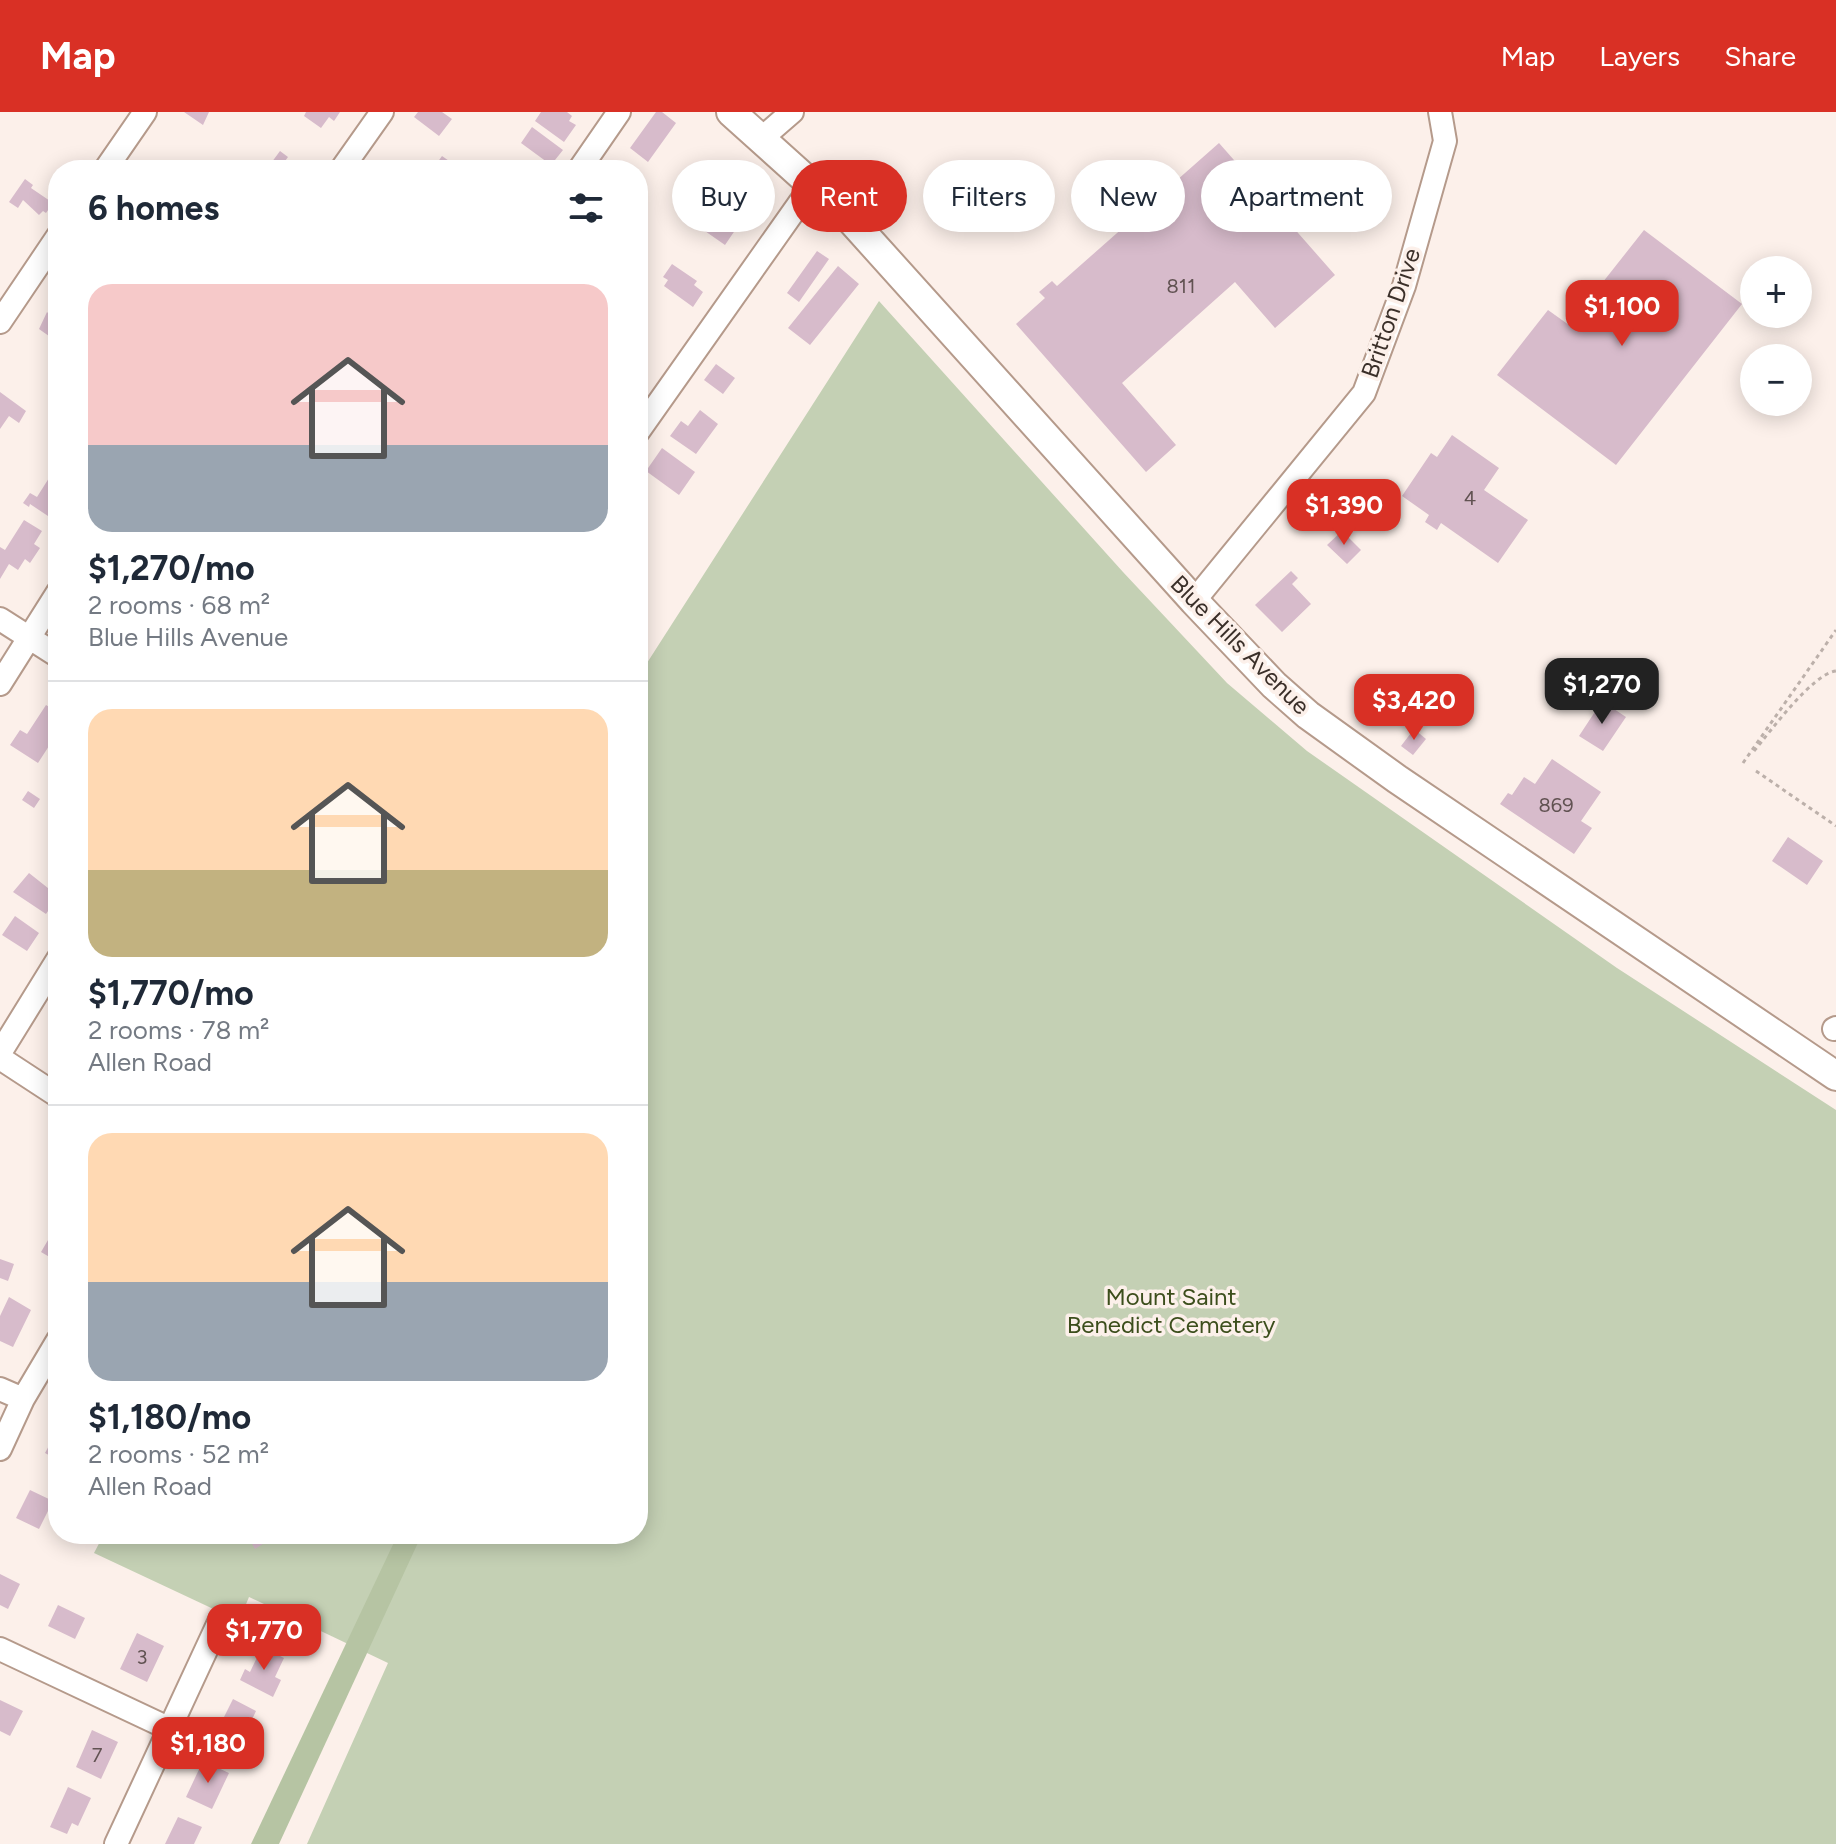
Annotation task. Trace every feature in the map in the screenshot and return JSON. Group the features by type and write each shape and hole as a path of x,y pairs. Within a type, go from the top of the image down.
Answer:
{"main road":[{"name":"Blue Hills Avenue","path":"731,112 791,164"},
{"name":"Blue Hills Avenue","path":"861,232 1194,601 1274,685 1320,724 1836,1076"}],"street":[{"path":"112,160 145,112"},
{"path":"348,160 382,112"},
{"path":"586,160 619,112"},
{"path":"762,138 792,112"},
{"name":"Britton Drive","path":"1194,601 1364,393 1404,286 1445,141 1440,112"},
{"path":"648,418 791,215"},
{"path":"0,322 48,251"},
{"path":"0,684 48,608"},
{"path":"0,619 48,650"},
{"path":"48,976 0,1055 48,1089"},
{"path":"0,1449 23,1399 48,1357"},
{"path":"0,1389 23,1399"},
{"path":"116,1844 220,1620"},
{"path":"0,1649 168,1728"}],"path":[{"path":"1836,630 1743,763 1804,694 1828,672 1836,671"},
{"path":"1756,771 1836,826"}],"green space":[{"name":"Mount Saint Benedict Cemetery","path":"879,301 1227,683 1307,751 1617,968 1836,1110 1836,1844 307,1844 388,1663 249,1597 239,1621 94,1553 99,1544 648,1544 648,661"},
{"path":"393,1544 417,1544 279,1844 251,1844"}],"building":[{"path":"184,112 209,112 203,125"},
{"path":"306,112 340,112 334,121 329,117 321,128 304,116"},
{"path":"418,112 442,112 452,119 439,136 414,117"},
{"path":"541,112 567,112 572,116 569,121 576,125 564,142 535,121"},
{"path":"656,112 662,112 676,123 648,162 630,148"},
{"path":"532,127 563,150 555,160 544,160 521,143"},
{"path":"1219,143 1234,160 1201,160 1201,232 1297,232 1335,275 1275,328 1235,282 1122,383 1176,445 1146,472 1016,324 1045,298 1039,292 1052,281 1057,286 1118,232 1185,232 1185,173"},
{"path":"280,151 288,157 286,160 273,160"},
{"path":"25,179 33,185 31,188 48,200 48,210 39,215 23,200 18,208 9,202"},
{"path":"1644,230 1740,302 1740,307 1616,465 1497,375 1548,310 1569,325"},
{"path":"706,232 734,232 725,245"},
{"path":"817,251 829,259 799,302 787,293"},
{"path":"672,264 697,281 694,285 703,292 693,307 664,286 668,280 663,277"},
{"path":"838,266 859,284 810,345 788,328"},
{"path":"48,313 48,335 39,329"},
{"path":"716,364 735,378 723,394 704,380"},
{"path":"0,392 26,411 19,423 9,416 0,429"},
{"path":"700,410 718,424 696,454 670,436 681,421 688,426"},
{"path":"1452,435 1499,468 1484,490 1528,520 1498,563 1441,523 1437,530 1425,522 1429,515 1402,496 1431,453 1437,457"},
{"path":"662,448 695,472 679,495 648,472"},
{"path":"48,480 48,516 23,503 30,493 37,497"},
{"path":"24,520 42,531 34,544 40,548 30,563 25,559 18,570 9,564 0,579 0,547 5,550"},
{"path":"1342,531 1361,550 1347,564 1327,545"},
{"path":"1291,571 1298,578 1292,584 1311,604 1282,632 1255,605"},
{"path":"1602,701 1626,717 1603,751 1579,736"},
{"path":"48,706 48,748 38,763 10,745 20,730 27,734"},
{"path":"1414,729 1426,739 1413,755 1401,746"},
{"path":"1552,759 1601,792 1581,821 1592,828 1574,854 1500,804 1508,793 1512,795 1524,777 1535,784"},
{"path":"28,791 40,799 34,808 22,800"},
{"path":"1788,837 1823,861 1807,885 1772,861"},
{"path":"29,873 48,888 48,911 46,914 13,892"},
{"path":"15,916 39,933 27,951 2,935"},
{"path":"48,1240 48,1256 41,1252"},
{"path":"0,1259 14,1264 8,1281 0,1278"},
{"path":"9,1297 31,1310 13,1347 0,1341 0,1316"},
{"path":"30,1490 48,1499 48,1511 39,1529 16,1518"},
{"path":"0,1574 20,1584 8,1609 0,1605"},
{"path":"58,1605 85,1618 75,1639 48,1626"},
{"path":"137,1633 164,1646 147,1682 120,1669"},
{"path":"262,1647 284,1658 275,1677 281,1680 273,1697 240,1680 245,1669 250,1672"},
{"path":"233,1699 256,1711 237,1751 213,1739"},
{"path":"0,1700 23,1711 10,1736 0,1731"},
{"path":"92,1730 118,1742 101,1779 76,1767"},
{"path":"203,1761 229,1773 212,1809 186,1797"},
{"path":"68,1787 91,1798 78,1826 72,1823 67,1834 50,1827"},
{"path":"178,1817 202,1827 194,1844 165,1844"}]}
